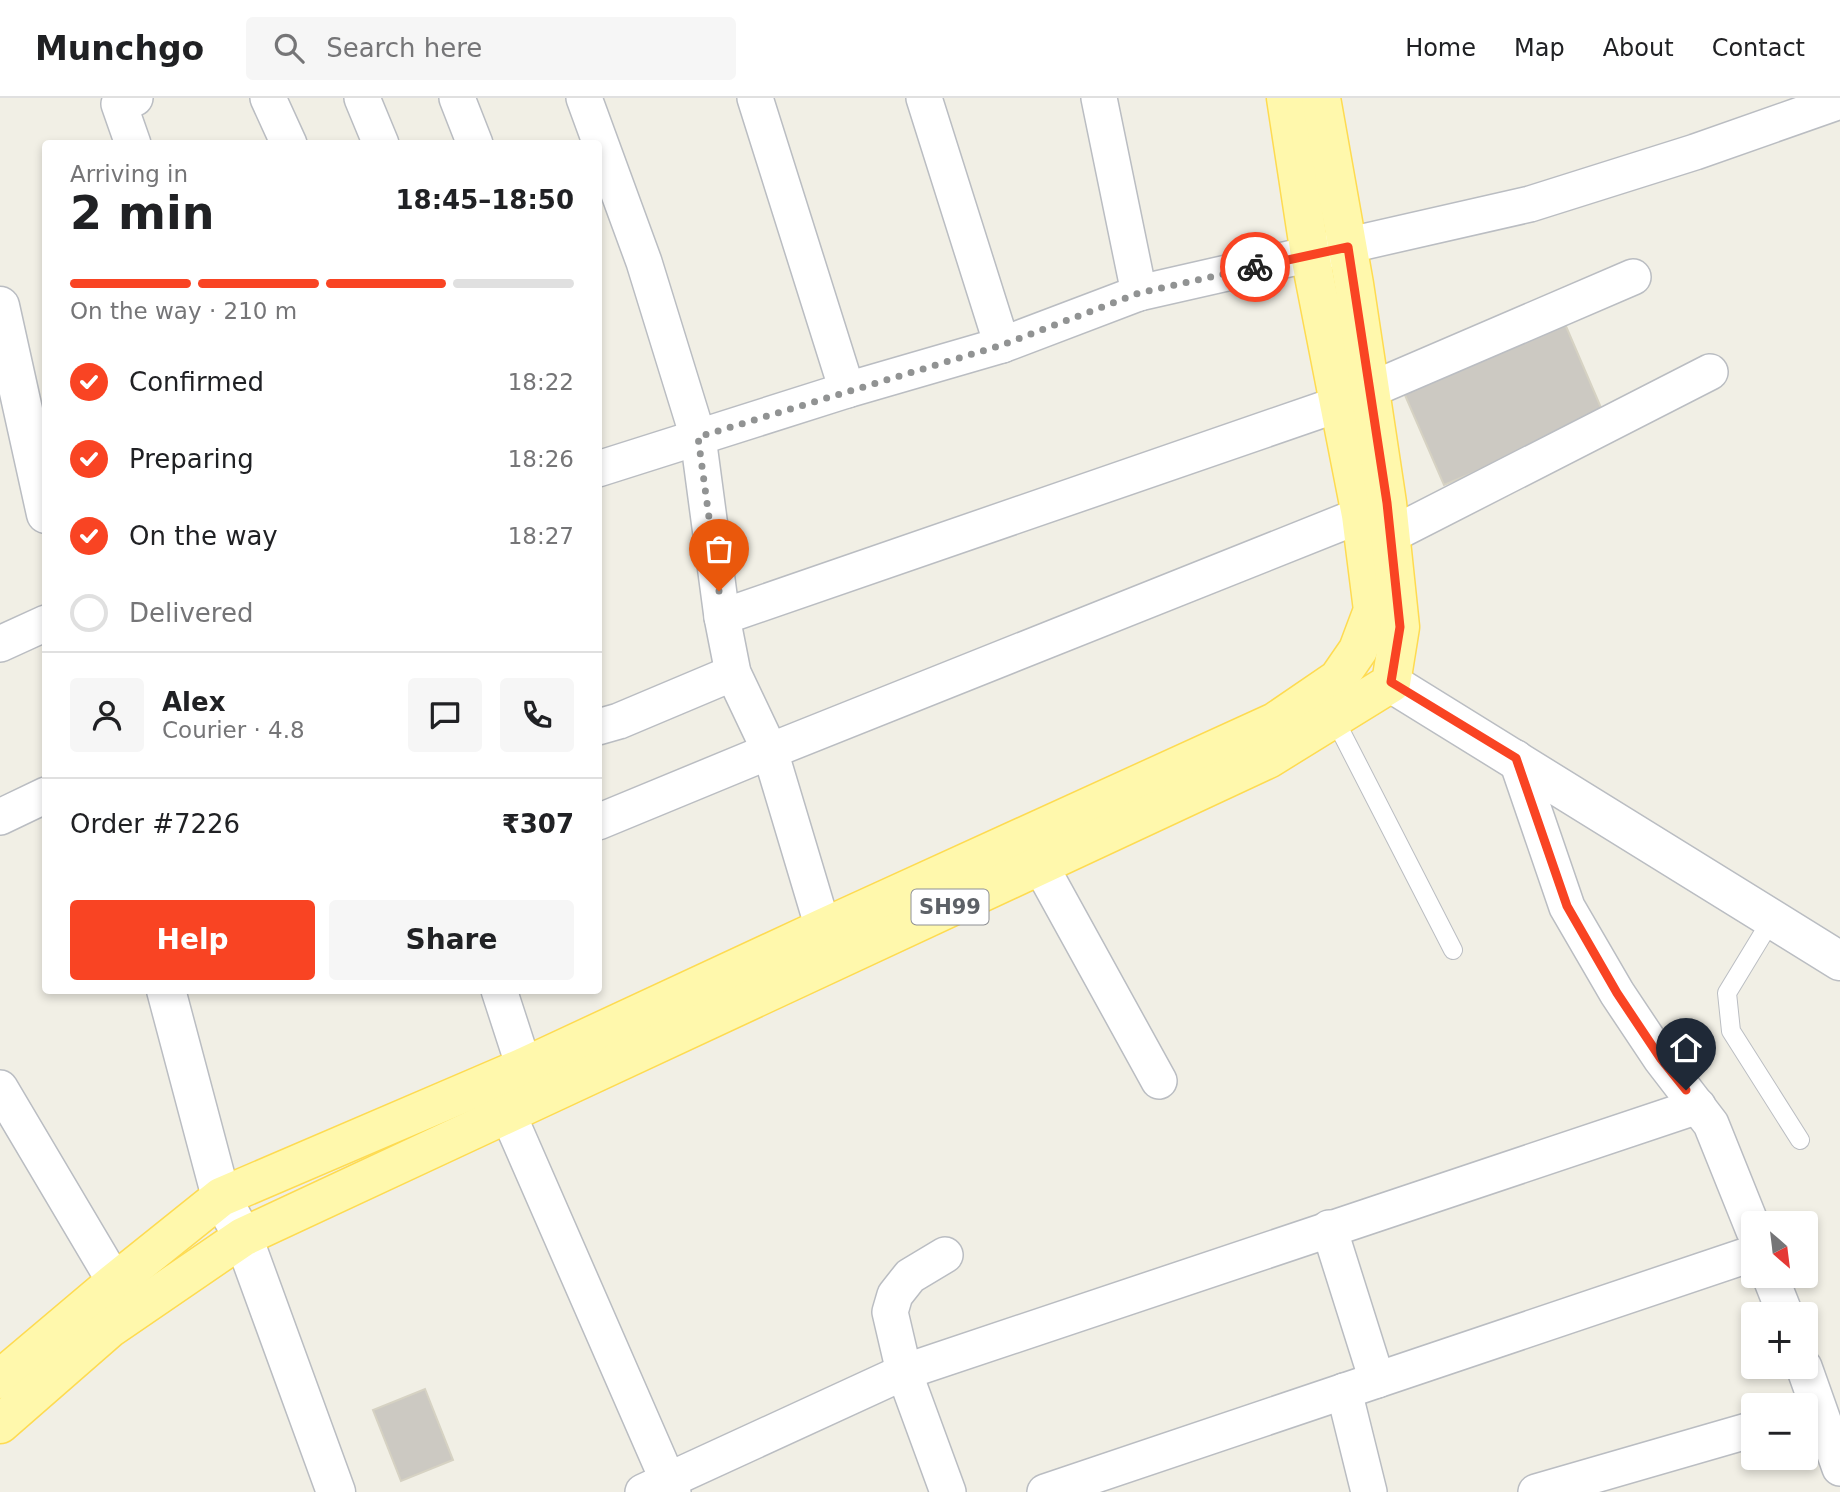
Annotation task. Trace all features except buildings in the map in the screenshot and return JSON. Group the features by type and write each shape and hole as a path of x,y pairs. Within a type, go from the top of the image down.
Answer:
{"main road":[{"name":"SH99","path":"1286,98 1310,255 1354,397"},
{"name":"SH99","path":"0,1424 110,1328 243,1237 1268,759 1391,682 1400,627 1376,525 1354,397 1348,247 1321,98"},
{"name":"SH99","path":"0,1379 220,1198 524,1067 1275,722 1338,678 1359,650 1373,610 1376,525"}],"street":[{"path":"268,98 287,140"},
{"path":"362,98 379,140"},
{"path":"457,98 473,140"},
{"path":"584,98 599,140"},
{"path":"755,98 847,390"},
{"path":"925,98 1002,345"},
{"path":"1099,98 1139,293"},
{"path":"123,100 132,140"},
{"path":"602,468 847,390 1002,345 1139,293 1530,204 1695,152 1840,101"},
{"path":"602,147 644,262 698,437 722,617 733,673 770,751 823,928"},
{"path":"722,617 1354,397 1633,276"},
{"path":"0,306 42,496"},
{"path":"602,820 770,751 1376,525 1710,372"},
{"path":"0,644 42,625"},
{"path":"602,726 620,721 733,673"},
{"path":"1391,682 1840,961"},
{"path":"1516,758 1567,906 1661,1059 1711,1124 1746,1211"},
{"path":"0,817 42,797"},
{"path":"1040,865 1159,1081"},
{"path":"167,994 220,1198 243,1237 336,1492"},
{"path":"500,994 524,1067"},
{"path":"0,1088 115,1282"},
{"path":"508,1114 661,1488 904,1372 1698,1105"},
{"path":"1329,1228 1377,1380"},
{"path":"945,1255 910,1276 895,1295 890,1312 904,1372 948,1492"},
{"path":"1045,1492 1741,1257"},
{"path":"1344,1391 1368,1492"},
{"path":"1818,1422 1840,1468"},
{"path":"1536,1492 1741,1433"}],"lane":[{"path":"1334,718 1453,950"},
{"path":"1772,919 1727,993 1731,1031 1800,1140"}],"way so far":[{"path":"719,591 698,437 1002,345 1139,293 1255,267"}],"route":[{"path":"1255,267 1348,247 1387,503 1400,627 1391,682 1516,758 1567,906 1617,993 1661,1059 1686,1090"}]}
